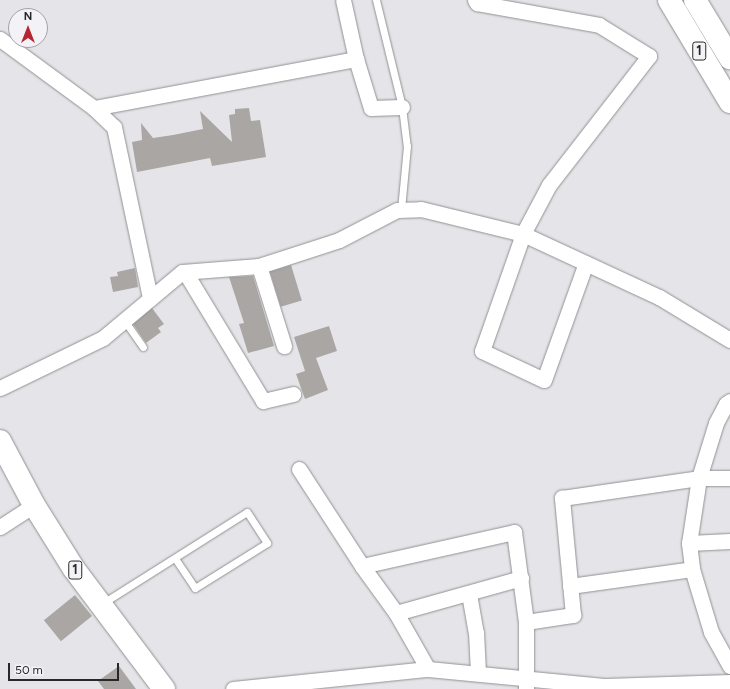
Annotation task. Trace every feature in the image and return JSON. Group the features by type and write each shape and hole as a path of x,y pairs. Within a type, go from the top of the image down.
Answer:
{"main road":[{"name":"1","path":"669,0 730,102"},
{"name":"1","path":"694,0 730,58"},
{"name":"1","path":"0,441 34,505 100,605 161,688"}],"street":[{"path":"344,0 356,59 372,108 402,107"},
{"path":"475,0 477,3 599,25 649,56 549,184 523,234 482,351 544,380 586,263"},
{"path":"0,39 94,108 114,127 150,298"},
{"path":"94,108 356,59"},
{"path":"0,388 103,338 150,298 185,272 260,266 339,240 401,210 421,209 523,234 659,297 730,340"},
{"path":"260,266 284,346"},
{"path":"185,272 263,401 293,394"},
{"path":"730,401 726,404 716,423 700,478 689,543 692,569 711,632 730,666"},
{"path":"299,469 362,566 396,613 428,669"},
{"path":"526,622 573,615 562,498 700,478 730,478"},
{"path":"0,527 34,505"},
{"path":"362,566 514,532 526,622 526,684"},
{"path":"689,543 730,541"},
{"path":"570,586 692,569"},
{"path":"396,613 469,594 521,578"},
{"path":"469,594 476,632 478,673"},
{"path":"233,689 428,669 478,673 526,684 606,688 730,682"}],"lane":[{"path":"376,0 402,107 407,146 401,210"},
{"path":"124,320 143,347"},
{"path":"100,605 247,512 266,543 195,588 175,558"}],"building":[{"path":"249,108 251,121 260,120 266,157 212,166 210,158 137,172 132,142 142,140 141,123 153,138 203,129 200,111 232,142 229,115 235,114 235,109"},
{"path":"291,265 302,300 281,307 270,271"},
{"path":"135,268 138,287 113,292 110,277 118,276 117,272"},
{"path":"253,276 274,346 248,353 239,324 244,323 229,277"},
{"path":"152,308 164,324 158,328 161,332 146,343 133,324"},
{"path":"329,326 337,351 316,358 328,390 305,399 296,374 305,371 294,337"},
{"path":"75,595 92,616 61,641 44,620"},
{"path":"119,666 136,689 104,689 98,681"}]}
